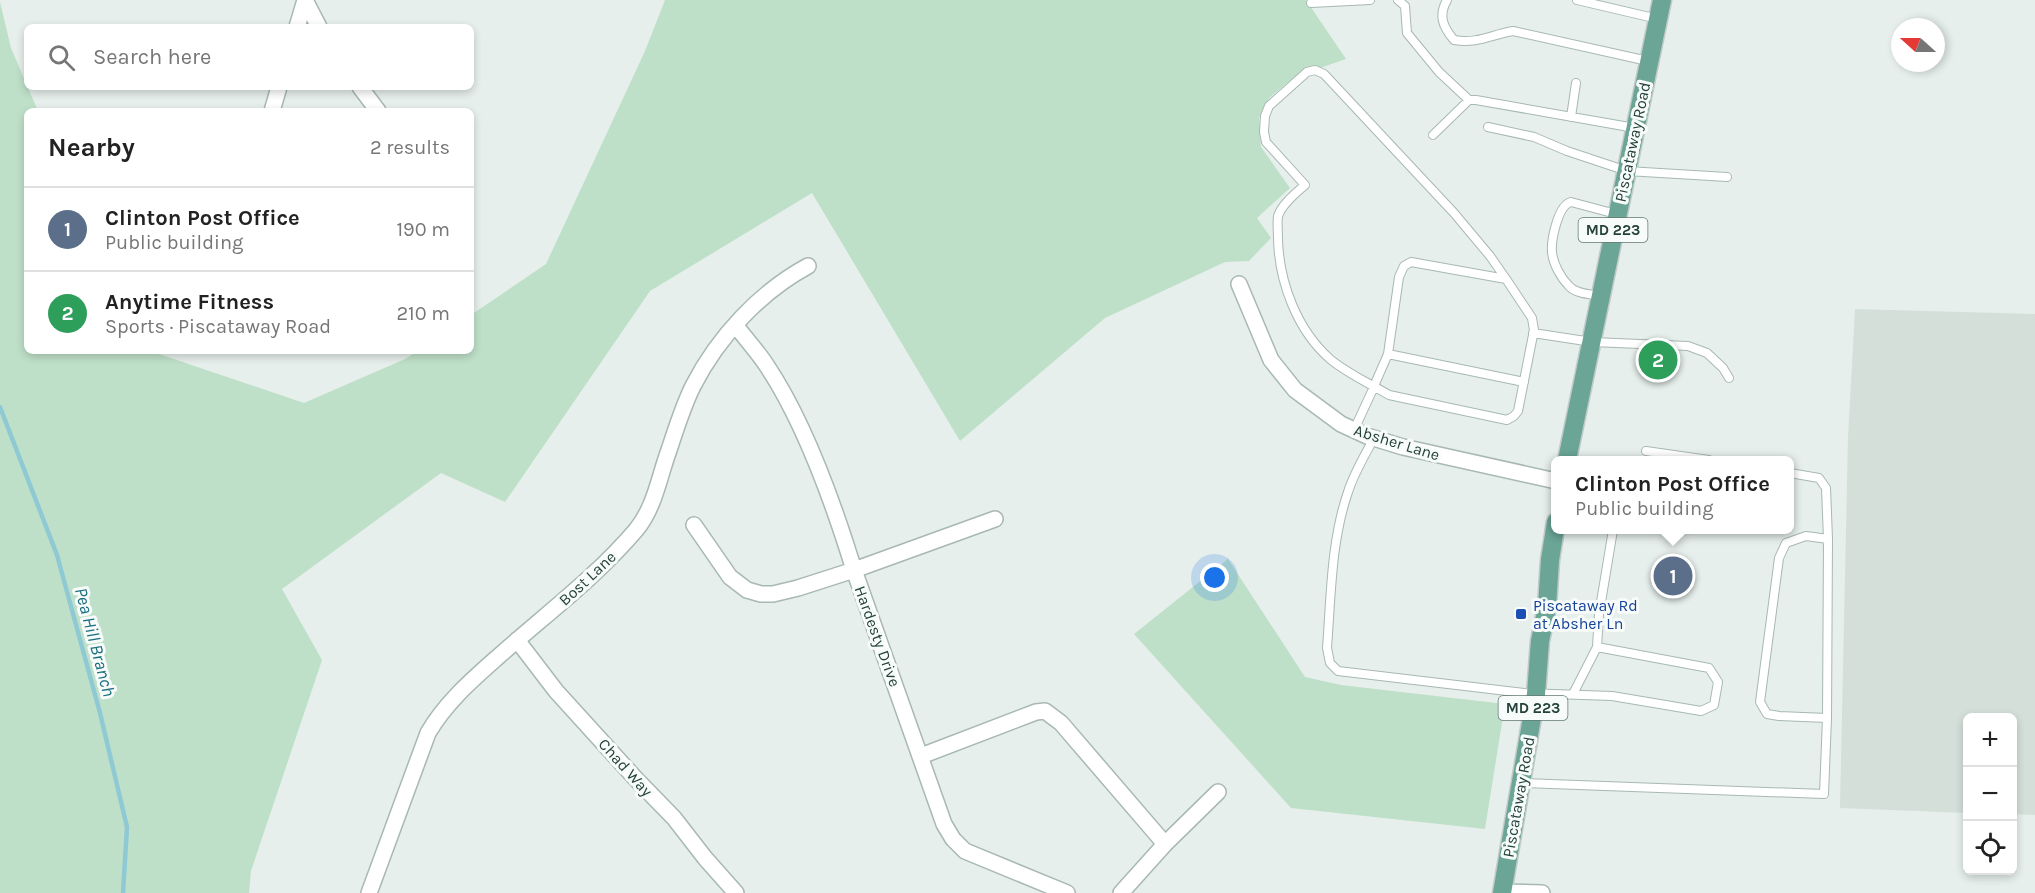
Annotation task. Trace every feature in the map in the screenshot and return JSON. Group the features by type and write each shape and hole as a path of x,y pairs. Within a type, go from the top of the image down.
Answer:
{"main road":[{"name":"Piscataway Road","path":"1568,456 1662,0"},
{"name":"Piscataway Road","path":"1502,892 1536,694 1540,641 1547,607 1554,534"}],"street":[{"path":"298,24 305,0"},
{"path":"305,0 317,24"},
{"path":"273,108 278,90"},
{"path":"362,90 376,108"},
{"name":"Bost Lane","path":"369,893 428,733 436,719 466,686 600,568 638,528 653,501 668,452 692,388 704,367 758,301 787,278 808,266"},
{"name":"Absher Lane","path":"1239,284 1271,360 1295,390 1341,424 1374,438 1413,449 1551,480"},
{"name":"Hardesty Drive","path":"736,326 767,365 814,459 841,529 944,824 953,839 965,851 1066,893"},
{"path":"694,525 730,577 747,590 760,594 773,594 854,570 994,519"},
{"name":"Chad Way","path":"517,640 556,691 674,818 736,893"},
{"path":"921,756 1036,712 1045,711 1061,723 1165,844"},
{"path":"1121,893 1165,844 1218,792"},
{"path":"1502,892 1542,893"}],"lane":[{"path":"1311,3 1370,0"},
{"path":"1398,0 1405,6 1407,33 1439,72 1469,100 1637,129"},
{"path":"1447,0 1442,16 1444,28 1454,40 1468,42 1513,31 1649,61"},
{"path":"1577,0 1658,19"},
{"path":"1315,69 1324,74 1454,213 1490,256 1532,318 1533,333 1518,411 1507,420 1389,394 1354,377 1329,357 1307,331 1291,304 1278,256 1278,218 1281,208 1305,184 1266,142 1265,116 1269,106 1307,72 1315,69"},
{"path":"1571,117 1576,83"},
{"path":"1433,135 1469,100"},
{"path":"1488,127 1534,136 1567,151 1627,171 1727,177"},
{"path":"1601,297 1576,291 1569,286 1555,266 1552,251 1560,212 1566,203 1571,202 1616,214"},
{"path":"1354,430 1388,354 1399,277 1404,266 1411,262 1506,279"},
{"path":"1533,333 1592,342 1688,346 1707,354 1723,368 1729,378"},
{"path":"1388,354 1524,382"},
{"path":"1374,438 1348,489 1341,512 1333,569 1327,648 1330,663 1338,671 1536,694 1612,696 1701,711 1714,705 1718,682 1709,668 1597,647"},
{"path":"1646,451 1681,456"},
{"path":"1521,783 1824,794 1827,718 1826,488 1820,477 1794,474"},
{"path":"1573,694 1597,647 1599,614 1612,534"},
{"path":"1827,718 1767,714 1760,702 1779,558 1786,543 1806,536 1828,539"}],"shaded area":[{"path":"1855,309 2035,314 2035,815 2017,814 2017,713 1963,713 1963,813 1840,808 1848,437"}],"green space":[{"path":"665,0 1306,0 1346,59 1294,77 1269,98 1259,118 1261,147 1290,188 1257,218 1271,238 1249,261 1225,262 1105,318 960,441 812,193 650,291 505,502 441,473 282,589 322,660 251,871 249,893 0,893 0,2 11,48 24,78 24,90 29,90 37,108 24,108 24,354 159,354 304,403 413,354 474,354 474,313 546,264 645,51"},
{"path":"1228,559 1305,677 1341,685 1505,704 1485,829 1291,808 1134,634"}],"waterway":[{"name":"Pea Hill Branch","path":"0,407 57,555 100,713 127,827 123,893"}],"place":[{"name":"Anytime Fitness","path":"1658,360"},
{"name":"Clinton Post Office","path":"1673,576"},
{"name":"Piscataway Rd at Absher Ln","path":"1521,614"}]}
